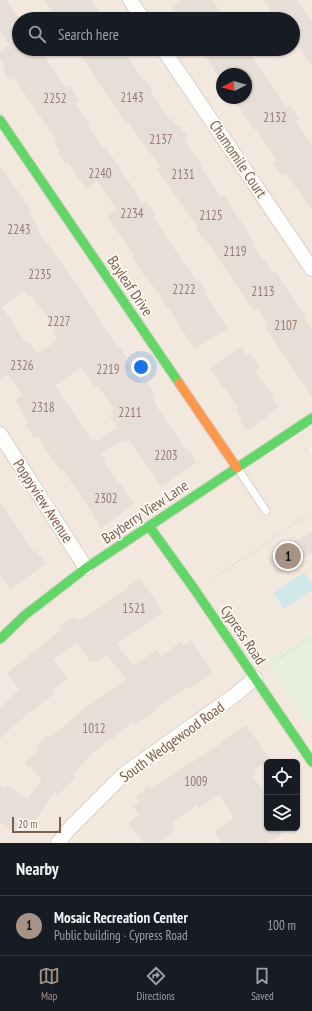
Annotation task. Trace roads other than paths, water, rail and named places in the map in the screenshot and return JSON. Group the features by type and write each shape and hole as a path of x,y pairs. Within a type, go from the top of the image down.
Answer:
{"street":[{"path":"130,0 138,12"},
{"name":"Chamomile Court","path":"168,56 312,269"},
{"name":"Bayleaf Drive","path":"0,120 236,468"},
{"name":"Bayberry View Lane","path":"0,639 25,615 86,568 312,418"},
{"name":"Poppyview Avenue","path":"0,434 86,568"},
{"name":"Cypress Road","path":"149,526 195,590 312,762"},
{"name":"South Wedgewood Road","path":"58,843 69,829 124,774 235,695 254,677"}],"lane":[{"path":"236,468 266,511"}],"water":[{"path":"304,572 312,584 312,590 284,609 273,593"}],"place":[{"name":"Mosaic Recreation Center","path":"288,556"}]}
